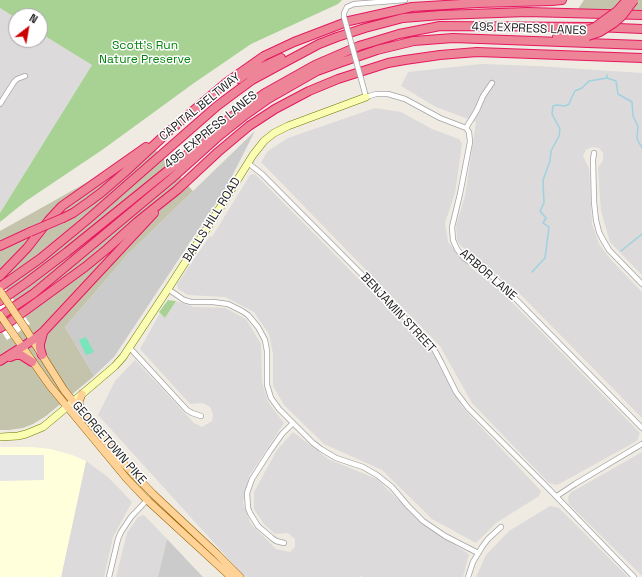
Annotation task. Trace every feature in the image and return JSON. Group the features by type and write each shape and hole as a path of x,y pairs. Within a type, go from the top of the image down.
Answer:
{"highway":[{"path":"0,246 73,213 102,192 168,132 227,82 264,56 294,42 349,21 412,7 471,3 562,0"},
{"path":"440,26 586,34 617,11 627,0"},
{"path":"453,38 496,34 562,37 600,32 622,16 634,0"},
{"name":"CAPITAL BELTWAY","path":"0,287 41,258 88,220 233,94 258,77 319,44 365,28 403,18 528,12 642,15"},
{"name":"495 EXPRESS LANES","path":"0,301 67,252 176,164 231,117 265,93 315,66 359,46 399,34 440,26 595,27 642,29"},
{"name":"495 EXPRESS LANES","path":"0,316 33,294 244,116 268,99 317,71 377,50 414,41 453,38 642,46"},
{"path":"196,109 243,76 288,55 319,44"},
{"path":"3,359 22,348 44,331 160,207 232,140 249,126 275,109 324,84 388,64 424,56 477,52 642,58"},
{"path":"0,276 27,248 62,206 168,132"},
{"path":"0,328 12,321 85,267 177,190"},
{"path":"42,355 40,344 44,331"},
{"path":"3,359 15,355 21,355 32,362"}],"main road":[{"name":"GEORGETOWN PIKE","path":"0,291 64,390 121,461 153,494 240,577"},
{"name":"GEORGETOWN PIKE","path":"0,316 32,362 67,408 127,479 147,500 231,577"},
{"path":"82,394 79,404 84,416"}],"street":[{"path":"366,97 344,13 347,8 354,4 405,0"},
{"path":"0,104 14,82 25,76"},
{"path":"466,128 483,96 492,83"},
{"name":"BALLS HILL ROAD","path":"0,437 18,436 34,431 49,422 115,366 168,290 248,163 264,141 278,130 299,121 376,94 388,94 405,99 440,118 466,128"},
{"name":"ARBOR LANE","path":"466,128 469,132 470,142 452,227 453,240 457,249 464,258 482,269 504,287 642,428"},
{"path":"594,153 594,202 599,232 609,250 642,284"},
{"name":"BENJAMIN STREET","path":"248,163 262,174 421,334 434,349 442,362 456,392 464,404 557,496 634,577"},
{"path":"168,290 184,300 191,302 228,304 242,310 253,321 262,334 266,348 268,392 275,404 293,423 324,452 369,470 385,481 417,516 435,530 478,553"},
{"path":"129,347 187,410 201,416"},
{"path":"284,542 276,541 258,526 248,508 247,493 252,479 270,450 282,434 293,423"},
{"path":"557,496 642,444"},
{"path":"110,577 118,539 121,532 131,517 153,494"},
{"path":"468,577 478,553 488,539 501,527"}],"shaded area":[{"path":"584,0 642,0 642,14 576,12"},
{"path":"0,8 8,13 8,48 48,48 48,38 92,65 0,213"},
{"path":"481,64 642,73 642,275 610,242 601,211 598,168 603,160 603,153 599,148 592,147 586,150 583,156 589,168 592,224 599,244 612,261 642,292 642,418 519,293 461,246 457,240 456,225 465,196 476,122 436,107 401,86 408,72"},
{"path":"375,108 401,112 432,129 459,139 462,144 455,193 445,223 448,242 470,267 502,292 640,433 637,441 557,485 549,483 472,403 440,346 261,162 268,151 288,138"},
{"path":"255,131 226,188 114,357 94,376 65,327 128,254"},
{"path":"152,146 193,191 128,254 65,327 94,376 46,416 33,424 23,428 0,430 0,231"},
{"path":"255,174 433,354 462,407 541,491 539,496 496,523 476,543 432,519 382,470 324,444 284,405 273,386 273,354 269,334 254,312 225,297 188,295 178,289 177,284 210,236 212,237 250,175"},
{"path":"176,301 194,307 225,308 246,319 261,344 262,382 268,402 284,423 249,476 243,503 251,524 276,549 290,552 295,547 295,539 288,533 275,534 264,524 254,509 254,492 277,450 293,432 328,459 377,479 424,525 469,554 463,577 245,577 98,415 115,381 135,360 194,423 202,427 212,421 213,414 210,407 203,403 190,404 140,349 160,313 165,318"},
{"path":"0,447 31,447 51,449 86,461 61,577 0,577"},
{"path":"642,452 642,576 569,504 568,498 570,493"},
{"path":"0,455 44,455 44,480 0,481"},
{"path":"86,461 108,477 132,502 113,537 104,577 61,577"},
{"path":"550,506 559,508 628,577 476,577 486,555 509,531"},
{"path":"144,515 167,539 158,577 116,577 127,533 138,517"},
{"path":"167,539 203,577 158,577"}],"green space":[{"name":"Scott's Run Nature Preserve","path":"0,0 342,0 338,4 251,44 194,83 102,150 26,201 0,222 0,213 92,65 48,38 48,8 8,8 8,13 0,8"},
{"path":"168,300 176,301 165,318 159,312"},
{"path":"86,337 94,352 86,355 79,340"}],"pier":[{"path":"0,280 30,324 7,340 0,329"}],"waterway":[{"path":"532,272 545,258 549,227 543,223 546,218 540,211 544,203 543,180 550,161 551,151 559,136 560,129 552,114 553,106 565,106 569,104 575,91 582,88 589,81 607,78 607,75"},
{"path":"607,78 616,81 618,94 632,102 633,116 638,126 637,139 642,148"},
{"path":"621,251 642,234"}]}
